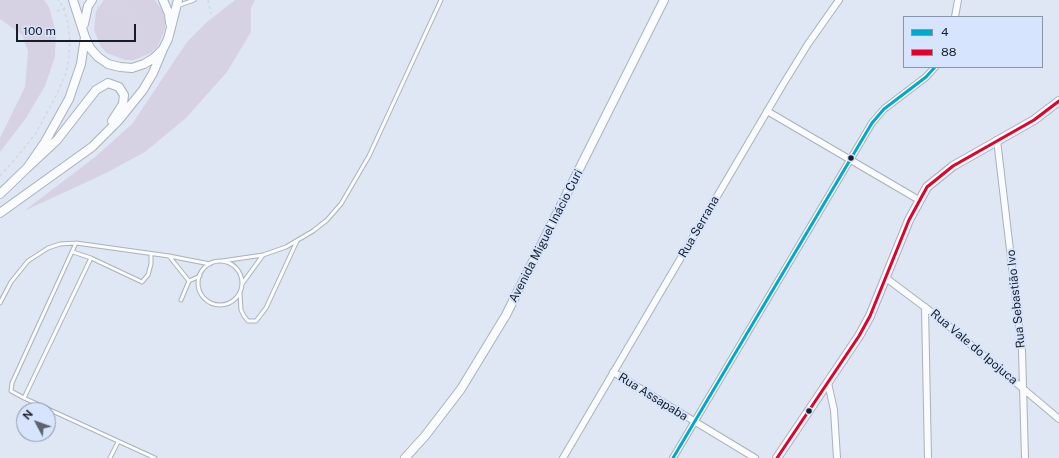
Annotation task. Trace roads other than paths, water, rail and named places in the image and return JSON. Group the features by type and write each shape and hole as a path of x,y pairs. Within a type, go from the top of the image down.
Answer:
{"street":[{"path":"163,0 169,14 170,28"},
{"name":"Avenida Miguel Inácio Curi","path":"405,458 425,436 461,389 506,315 664,0"},
{"name":"Rua Serrana","path":"563,458 767,111 796,63 839,0"},
{"path":"955,16 958,0"},
{"path":"75,2 84,33 94,52 108,64 126,67 144,64 154,58 163,49"},
{"path":"27,168 45,142 69,99 80,69 84,33 84,17 90,3"},
{"path":"0,213 92,147 118,122 143,90 153,74 168,39 178,3"},
{"path":"673,458 848,160 872,123 884,109 926,77 934,68"},
{"path":"0,194 57,140 96,90 108,84 114,84 122,91 123,104 117,115 92,147"},
{"path":"777,458 828,383 866,323 919,200 927,187 939,176 997,140 1034,120 1059,101"},
{"path":"767,111 848,160 919,200"},
{"name":"Rua Sebastião Ivo","path":"997,140 1022,351 1025,458"},
{"name":"Rua Vale do Ipojuca","path":"886,278 925,307 1059,419"},
{"path":"925,307 928,458"},
{"name":"Rua Assapaba","path":"613,372 755,458"},
{"path":"828,383 834,410 837,458"}],"lane":[{"path":"178,3 194,0"},
{"path":"0,303 11,282 28,261 48,248 60,244 76,244 169,256 210,264 263,255 296,241 327,220 342,204 357,180 440,0"},
{"path":"222,262 228,263 237,269 242,279 240,292 241,310 248,321 256,321 266,308 296,241"},
{"path":"76,244 12,383 11,391 155,458"},
{"path":"81,255 85,246"},
{"path":"73,252 91,258 142,282 148,275 151,264 151,254"},
{"path":"242,284 263,255"},
{"path":"169,256 189,281"},
{"path":"24,398 91,258"},
{"path":"181,300 189,281 200,276 210,264"},
{"path":"200,276 200,290 209,302 216,304 230,302 240,292"},
{"path":"110,458 118,442"}]}
